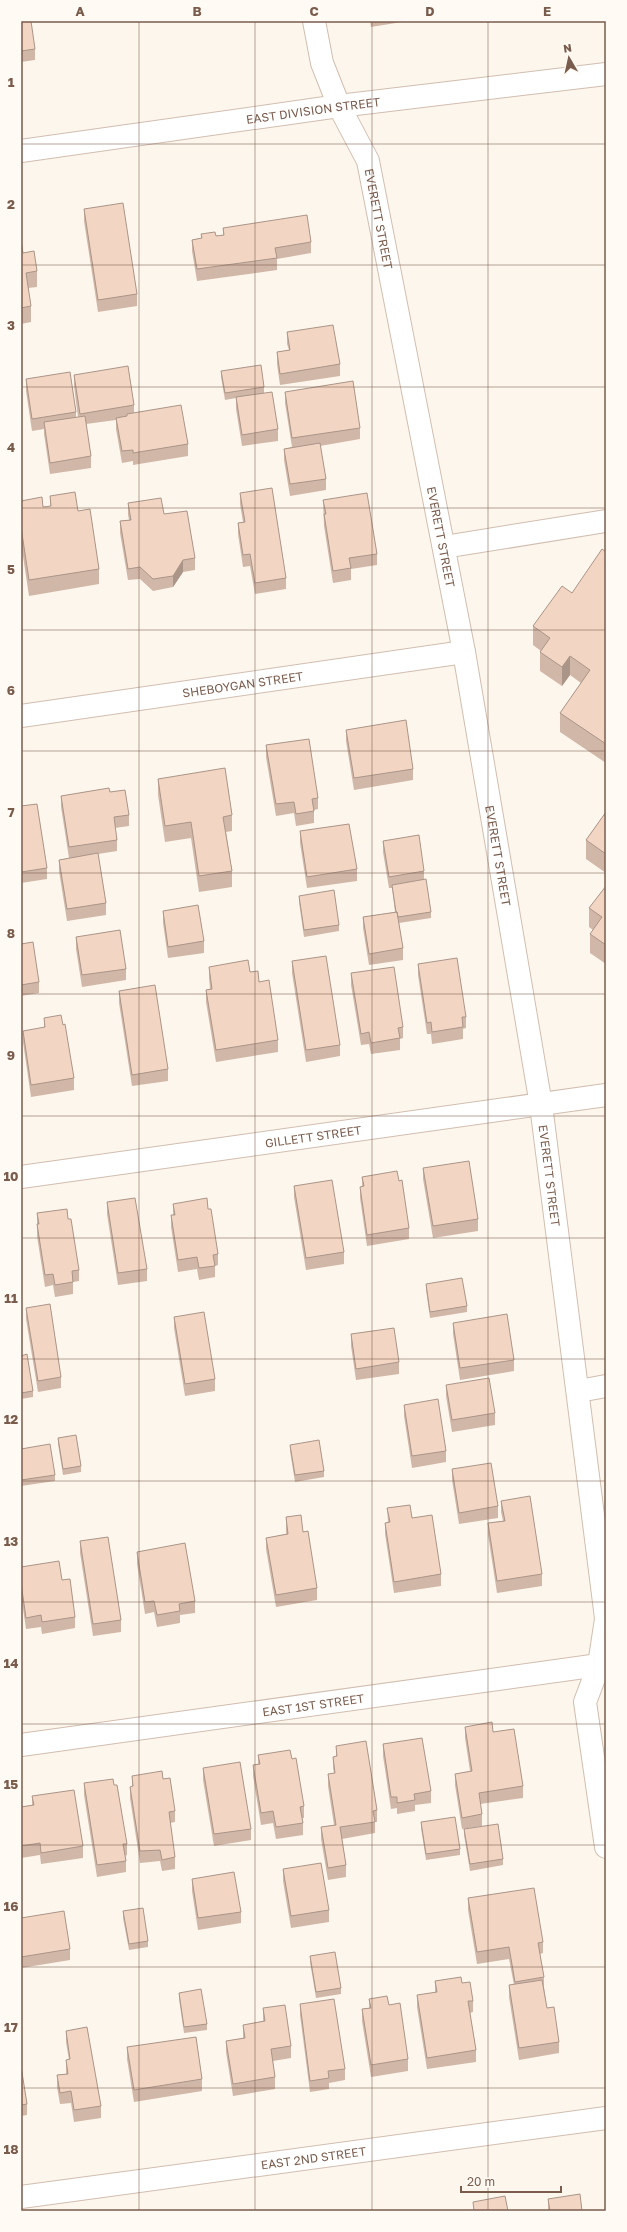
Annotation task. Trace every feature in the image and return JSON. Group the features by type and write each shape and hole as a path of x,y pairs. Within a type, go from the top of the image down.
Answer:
{"street":[{"name":"EVERETT STREET","path":"314,21 322,63 339,106 368,161 464,652 541,1105 579,1391 606,1618 603,1664 585,1702 606,1847"},
{"name":"EAST DIVISION STREET","path":"21,151 339,106 606,74"},
{"path":"444,547 606,521"},
{"name":"SHEBOYGAN STREET","path":"21,716 464,652"},
{"name":"GILLETT STREET","path":"21,1177 606,1095"},
{"path":"579,1391 606,1386"},
{"name":"EAST 1ST STREET","path":"21,1745 603,1664"},
{"name":"EAST 2ND STREET","path":"21,2197 606,2118"}],"building":[{"path":"21,21 31,21 35,49 21,51"},
{"path":"123,203 137,294 98,300 84,209"},
{"path":"307,215 311,242 275,248 277,258 197,269 192,240 202,238 201,234 215,232 216,236 224,235 223,228"},
{"path":"21,241 23,253 34,251 37,271 26,273 31,306 21,308"},
{"path":"333,325 340,364 280,374 277,352 290,350 287,332"},
{"path":"261,365 264,387 225,393 221,371"},
{"path":"128,366 134,405 80,414 74,375"},
{"path":"70,372 76,412 32,419 26,379"},
{"path":"353,381 360,428 292,438 285,392"},
{"path":"272,392 278,429 242,435 236,397"},
{"path":"181,405 188,444 133,453 133,450 122,451 116,418 127,416 127,414"},
{"path":"85,416 91,456 50,463 44,422"},
{"path":"320,443 326,479 290,484 284,449"},
{"path":"272,488 286,578 255,583 250,554 243,555 238,523 245,522 240,493"},
{"path":"75,492 78,511 90,509 99,569 29,580 21,527 21,501 42,497 43,507 51,506 50,496"},
{"path":"367,493 377,554 349,558 351,568 333,571 323,500"},
{"path":"161,498 164,514 187,511 195,558 183,560 173,576 153,579 140,567 128,569 120,521 131,520 128,503"},
{"path":"602,549 606,552 606,744 560,713 590,670 570,656 562,667 540,652 550,638 533,626 562,586 572,593"},
{"path":"406,720 413,769 354,778 346,730"},
{"path":"309,739 318,798 312,799 314,811 296,814 294,802 276,804 266,745"},
{"path":"225,768 232,815 223,817 232,871 199,876 191,822 165,826 158,779"},
{"path":"109,788 110,792 125,790 129,815 114,817 117,840 69,847 61,796"},
{"path":"37,804 47,868 21,872 21,806"},
{"path":"606,812 606,854 586,840"},
{"path":"349,824 357,869 307,877 300,831"},
{"path":"419,835 424,871 389,877 383,841"},
{"path":"98,853 106,903 67,909 59,860"},
{"path":"426,879 431,912 398,917 392,885"},
{"path":"606,886 606,945 590,934 602,917 589,908"},
{"path":"334,890 339,925 304,930 299,896"},
{"path":"198,905 204,941 168,947 163,911"},
{"path":"397,912 403,948 369,954 363,917"},
{"path":"120,930 126,969 82,975 76,937"},
{"path":"33,942 39,982 21,985 21,944"},
{"path":"326,956 340,1045 306,1050 292,961"},
{"path":"457,958 466,1017 462,1017 463,1027 432,1032 431,1022 427,1023 418,964"},
{"path":"248,960 250,972 258,971 259,982 269,980 278,1040 216,1050 206,990 212,989 209,967"},
{"path":"394,967 403,1027 398,1028 400,1038 371,1043 369,1032 361,1034 351,973"},
{"path":"155,985 168,1069 132,1075 119,991"},
{"path":"61,1015 63,1025 65,1024 74,1078 31,1085 23,1031 45,1027 44,1018"},
{"path":"469,1161 478,1219 433,1226 423,1168"},
{"path":"397,1171 399,1181 402,1180 409,1228 367,1235 360,1187 364,1186 362,1177"},
{"path":"332,1180 344,1252 306,1258 294,1186"},
{"path":"135,1198 147,1269 118,1273 107,1202"},
{"path":"207,1198 208,1209 211,1209 218,1254 213,1255 215,1266 199,1268 197,1257 178,1260 171,1215 175,1215 173,1204"},
{"path":"67,1209 68,1219 71,1219 79,1270 72,1271 73,1282 55,1285 53,1274 45,1275 37,1224 39,1224 37,1213"},
{"path":"462,1278 467,1306 430,1312 426,1284"},
{"path":"50,1304 61,1377 38,1381 26,1308"},
{"path":"204,1312 215,1379 185,1384 174,1317"},
{"path":"507,1314 514,1360 460,1368 453,1323"},
{"path":"394,1328 399,1362 356,1369 351,1334"},
{"path":"27,1354 33,1391 21,1393 21,1356"},
{"path":"489,1378 495,1413 452,1420 446,1385"},
{"path":"438,1399 446,1451 412,1456 404,1405"},
{"path":"76,1435 81,1466 63,1469 58,1438"},
{"path":"319,1440 324,1471 295,1475 290,1445"},
{"path":"50,1444 55,1475 21,1480 21,1449"},
{"path":"491,1463 498,1506 459,1513 452,1469"},
{"path":"530,1496 542,1574 497,1581 488,1523 505,1521 501,1501"},
{"path":"410,1505 412,1518 432,1515 441,1574 394,1582 385,1523 390,1522 387,1508"},
{"path":"301,1515 303,1532 308,1531 317,1588 276,1595 266,1538 288,1534 286,1517"},
{"path":"108,1537 121,1620 93,1624 80,1541"},
{"path":"185,1543 195,1601 179,1604 180,1611 157,1615 154,1601 145,1602 137,1552"},
{"path":"59,1561 62,1580 70,1579 75,1617 42,1622 41,1615 26,1618 21,1583 21,1567"},
{"path":"492,1722 493,1732 514,1729 523,1786 479,1793 482,1814 462,1818 455,1774 472,1771 465,1727"},
{"path":"422,1738 431,1791 414,1794 415,1800 397,1803 397,1797 391,1797 383,1744"},
{"path":"366,1741 377,1810 373,1811 375,1822 340,1827 346,1865 328,1868 321,1827 336,1825 328,1774 335,1773 333,1757 337,1756 336,1746"},
{"path":"290,1750 292,1759 296,1758 304,1806 300,1807 303,1823 276,1827 273,1811 261,1813 253,1765 260,1764 258,1755"},
{"path":"240,1762 251,1829 214,1834 203,1768"},
{"path":"162,1771 163,1779 170,1778 175,1811 169,1812 175,1857 162,1860 160,1850 140,1851 130,1787 133,1786 132,1776"},
{"path":"113,1779 114,1785 117,1785 127,1844 123,1844 126,1861 97,1865 84,1783"},
{"path":"74,1790 83,1846 41,1853 40,1843 21,1846 21,1807 34,1805 32,1796"},
{"path":"455,1817 460,1849 426,1854 421,1822"},
{"path":"498,1824 503,1859 470,1864 464,1829"},
{"path":"321,1863 329,1910 291,1916 283,1869"},
{"path":"234,1872 241,1912 198,1918 192,1879"},
{"path":"534,1888 543,1942 538,1943 544,1977 515,1982 509,1947 477,1952 468,1898"},
{"path":"143,1908 148,1941 129,1944 123,1911"},
{"path":"64,1911 70,1949 21,1957 21,1918"},
{"path":"335,1952 341,1988 316,1992 310,1956"},
{"path":"461,1977 462,1983 470,1982 473,2001 468,2001 476,2050 427,2058 417,1995 437,1992 435,1981"},
{"path":"542,1980 547,2008 554,2007 559,2042 519,2048 509,1985"},
{"path":"201,1989 207,2024 184,2027 179,1993"},
{"path":"387,1996 389,2005 400,2003 408,2059 371,2065 362,2009 371,2008 369,1999"},
{"path":"334,1999 345,2069 328,2071 329,2078 310,2081 300,2004"},
{"path":"285,2005 291,2046 271,2049 275,2077 233,2084 226,2041 245,2038 243,2025 265,2021 263,2008"},
{"path":"87,2027 101,2106 74,2110 71,2091 60,2093 57,2075 68,2074 66,2060 70,2059 66,2031"},
{"path":"196,2037 202,2079 134,2090 127,2047"},
{"path":"21,2066 27,2104 21,2105"},
{"path":"580,2194 582,2211 550,2211 548,2199"},
{"path":"505,2196 508,2211 474,2211 473,2202"}]}
